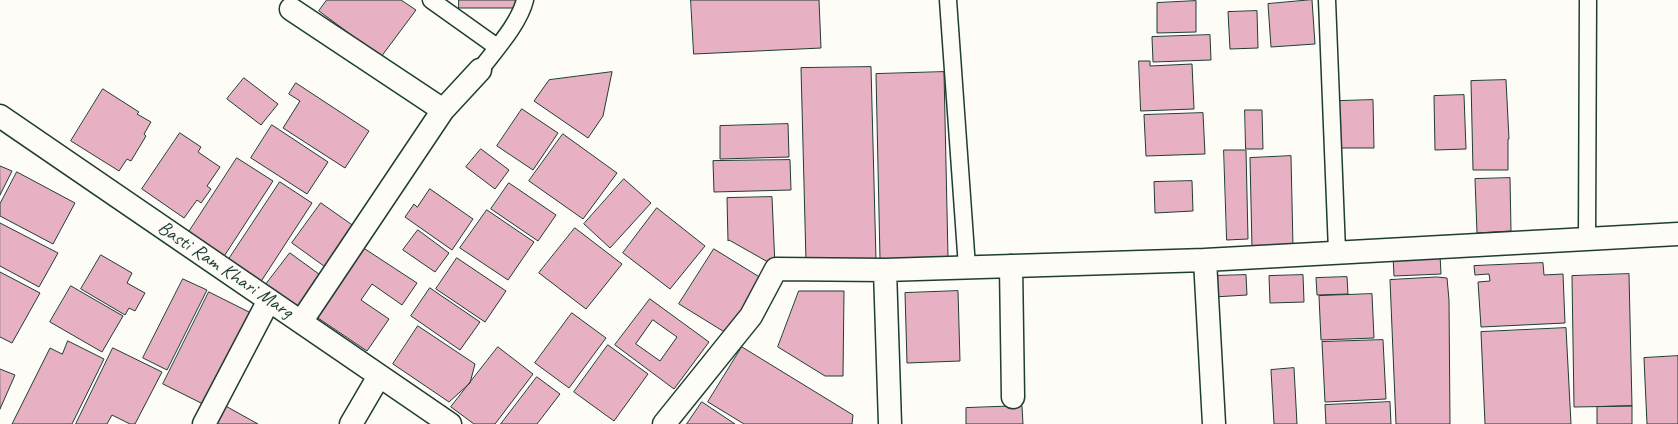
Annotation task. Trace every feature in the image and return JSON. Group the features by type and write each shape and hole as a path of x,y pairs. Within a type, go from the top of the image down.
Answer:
{"street":[{"path":"291,9 443,110"},
{"path":"301,322 443,110 480,70"},
{"name":"Basti Ram Khari Marg","path":"0,116 450,424"},
{"path":"664,424 751,316 776,268 886,270 1205,260 1337,251 1678,234"},
{"path":"1205,260 1214,424"},
{"path":"1010,266 1013,397"},
{"path":"886,270 890,424"},
{"path":"204,424 269,300"},
{"path":"351,424 379,376"}],"lane":[{"path":"431,0 497,47"},
{"path":"480,70 513,24 524,6 525,0"},
{"path":"948,0 967,267"},
{"path":"1327,0 1337,251"},
{"path":"1588,0 1588,238"}],"building":[{"path":"327,0 401,0 416,10 381,57 319,11"},
{"path":"459,0 518,0 518,8 459,8"},
{"path":"691,0 819,0 821,48 694,54"},
{"path":"1312,0 1315,44 1271,47 1268,4"},
{"path":"1196,1 1196,32 1157,33 1157,3"},
{"path":"1257,11 1258,48 1230,49 1228,12"},
{"path":"1210,35 1211,60 1153,62 1152,37"},
{"path":"1139,61 1150,61 1150,66 1192,64 1194,109 1141,111"},
{"path":"871,67 876,260 806,262 801,68"},
{"path":"612,72 603,116 588,138 534,101 549,80"},
{"path":"944,72 948,257 880,259 876,74"},
{"path":"244,78 278,104 261,125 227,99"},
{"path":"1506,80 1509,139 1508,170 1473,170 1471,81"},
{"path":"296,83 369,131 345,168 283,128 300,101 289,94"},
{"path":"103,89 139,112 137,114 151,122 144,134 146,136 131,161 127,159 119,171 71,141"},
{"path":"1464,95 1466,149 1435,150 1434,96"},
{"path":"1373,100 1374,148 1340,148 1339,101"},
{"path":"522,109 558,133 533,170 497,146"},
{"path":"1245,110 1262,110 1263,149 1246,149"},
{"path":"1203,113 1205,154 1146,156 1144,115"},
{"path":"788,124 789,157 720,159 720,126"},
{"path":"272,125 328,162 307,194 251,158"},
{"path":"180,133 201,147 198,152 220,167 207,186 211,189 201,203 197,200 184,218 142,189"},
{"path":"563,134 617,173 583,219 529,181"},
{"path":"481,149 509,170 495,189 466,167"},
{"path":"1224,150 1246,150 1248,239 1227,240"},
{"path":"1291,156 1293,247 1252,248 1250,158"},
{"path":"237,158 273,181 221,261 185,238"},
{"path":"790,160 791,190 714,192 713,161"},
{"path":"0,166 12,171 0,195"},
{"path":"17,172 75,203 53,244 0,216 0,204"},
{"path":"1510,178 1511,231 1477,233 1475,179"},
{"path":"624,179 651,203 610,248 584,224"},
{"path":"1192,181 1193,211 1155,213 1154,182"},
{"path":"280,182 312,203 260,283 227,262"},
{"path":"509,183 556,215 538,241 491,209"},
{"path":"430,189 473,219 452,250 405,217 414,204 417,207"},
{"path":"772,197 775,266 729,240 728,241 727,198"},
{"path":"321,203 358,229 328,269 292,243"},
{"path":"657,208 705,246 670,289 623,253"},
{"path":"487,210 534,242 508,280 460,248"},
{"path":"0,223 58,253 39,287 0,266"},
{"path":"575,228 622,264 586,309 539,273"},
{"path":"418,230 449,253 435,272 403,250"},
{"path":"362,247 417,283 402,305 372,284 361,300 389,319 367,351 315,316"},
{"path":"714,249 766,281 731,336 679,304"},
{"path":"290,253 323,277 297,312 264,287"},
{"path":"101,255 132,273 127,283 145,293 135,311 129,308 125,315 81,289"},
{"path":"1440,255 1441,274 1394,276 1393,256"},
{"path":"457,258 506,291 485,322 436,289"},
{"path":"1543,263 1544,275 1563,274 1565,323 1481,327 1478,282 1490,281 1489,274 1475,275 1474,266"},
{"path":"0,272 40,293 12,343 0,337"},
{"path":"1629,274 1632,406 1574,407 1572,276"},
{"path":"1246,275 1247,295 1214,297 1213,276"},
{"path":"1303,275 1304,302 1270,303 1269,276"},
{"path":"1347,277 1348,294 1317,295 1316,278"},
{"path":"1437,277 1447,278 1449,300 1450,424 1396,424 1390,280"},
{"path":"183,279 207,290 167,370 143,358"},
{"path":"71,286 123,316 102,352 50,322"},
{"path":"430,288 480,322 460,350 411,316"},
{"path":"799,291 844,291 843,376 825,376 778,347"},
{"path":"958,291 960,361 907,363 905,293"},
{"path":"209,292 255,315 209,407 163,384"},
{"path":"1372,294 1374,338 1321,340 1319,296"},
{"path":"650,299 709,342 674,389 615,345","holes":["653,320 677,337 660,361 636,344"]},
{"path":"572,313 606,338 569,388 535,363"},
{"path":"418,326 475,364 470,383 449,402 393,364"},
{"path":"1566,328 1571,424 1485,424 1481,332"},
{"path":"1383,340 1386,399 1325,402 1322,342"},
{"path":"68,341 104,359 72,424 12,424 50,348 62,354"},
{"path":"608,345 648,374 614,421 574,392"},
{"path":"498,347 533,374 495,424 474,424 451,407"},
{"path":"742,347 853,415 852,424 744,424 708,402"},
{"path":"113,348 162,372 135,424 130,424 112,415 107,424 76,424"},
{"path":"1678,356 1678,424 1647,424 1644,358"},
{"path":"1294,368 1297,424 1274,424 1271,370"},
{"path":"0,369 15,375 0,409"},
{"path":"537,377 560,394 537,424 501,424"},
{"path":"702,402 735,424 687,424"},
{"path":"1390,402 1391,424 1326,424 1325,405"},
{"path":"222,404 258,424 211,424"},
{"path":"1022,406 1023,424 966,424 966,408"},
{"path":"1632,406 1632,424 1597,424 1597,407"}]}
